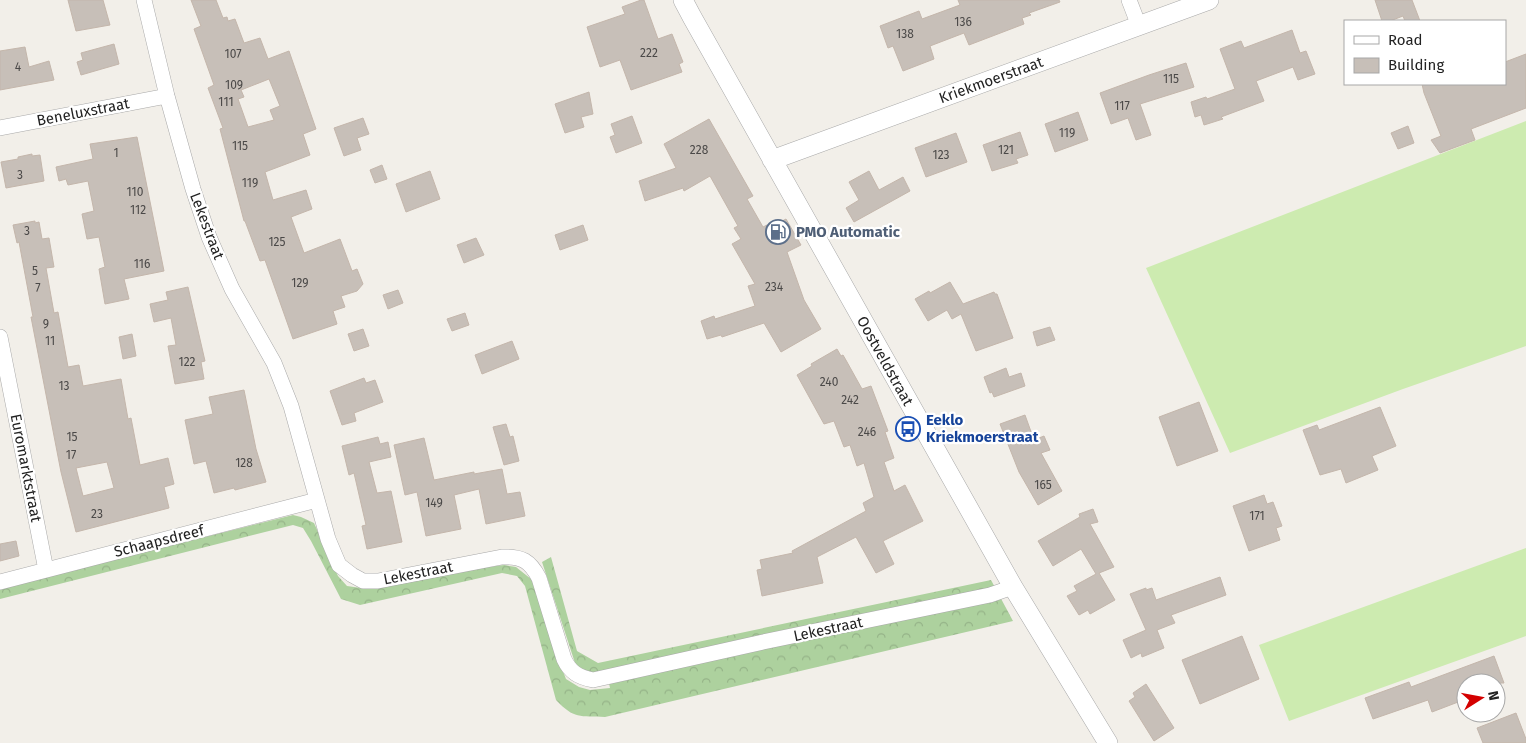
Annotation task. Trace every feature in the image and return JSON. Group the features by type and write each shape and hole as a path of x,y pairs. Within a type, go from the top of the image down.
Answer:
{"street":[{"name":"Lekestraat","path":"144,0 192,189 209,237 232,289 274,363 291,406 328,539 339,565 352,575 364,581 378,581 502,557 513,557 523,560 533,566 539,578 564,659 569,669 583,678 593,680 763,642 990,595 1013,587"},
{"name":"Oostveldstraat","path":"684,0 1013,587 1108,743"},
{"path":"1129,0 1139,26"},
{"name":"Kriekmoerstraat","path":"772,160 1209,0"},
{"name":"Beneluxstraat","path":"0,128 167,96"},
{"name":"Euromarktstraat","path":"0,337 46,570"},
{"name":"Schaapsdreef","path":"0,582 317,500"}],"green space":[{"path":"1526,121 1526,346 1230,453 1146,268"},
{"path":"293,515 314,523 338,576 347,586 368,589 472,569 504,565 516,567 531,579 536,590 566,679 579,687 590,690 610,688 607,674 598,675 590,673 575,663 542,562 551,557 577,651 598,663 991,580 1013,621 605,717 589,717 568,711 556,700 525,586 517,576 502,573 360,605 341,599 303,528 293,525 0,599 0,588"},
{"path":"1526,548 1526,636 1289,721 1259,645"}],"building":[{"path":"68,0 103,0 110,25 76,31"},
{"path":"191,0 216,0 223,18 227,17 228,21 235,19 244,43 260,38 268,59 289,51 316,129 303,134 310,155 265,172 273,200 306,190 312,209 291,217 304,253 340,239 352,271 357,269 363,284 357,291 341,296 345,307 333,311 337,324 293,339 265,260 260,261 244,221 220,129 223,128 208,88 214,85 194,29 201,26","holes":["269,79 280,106 270,110 274,120 248,127 238,99 244,97 241,90"]},
{"path":"644,0 658,39 672,34 683,62 679,64 682,72 631,90 620,60 600,67 587,27 625,14 622,7"},
{"path":"958,0 1059,0 1060,2 1029,13 1031,15 1022,18 1024,24 969,45 964,33 930,46 934,59 903,71 893,46 888,48 880,26 919,11 922,19 960,5"},
{"path":"1375,0 1412,0 1420,20 1405,20 1403,16 1393,20 1382,20"},
{"path":"1292,30 1300,53 1306,51 1315,74 1298,80 1293,67 1256,81 1264,101 1204,125 1201,115 1195,117 1191,102 1206,97 1207,99 1235,89 1220,49 1241,41 1244,48"},
{"path":"114,44 119,64 81,75 77,62 83,60 81,53"},
{"path":"25,47 29,67 49,61 54,80 0,90 0,51"},
{"path":"1526,54 1526,108 1471,129 1475,140 1440,153 1431,140 1441,136 1422,85 1506,85 1506,62"},
{"path":"1186,63 1194,87 1140,104 1151,135 1136,140 1128,118 1111,124 1100,93"},
{"path":"589,92 593,114 581,117 584,127 565,133 555,104"},
{"path":"1078,112 1088,140 1055,152 1045,124"},
{"path":"632,116 642,143 616,153 610,137 615,135 611,124"},
{"path":"363,118 369,134 357,138 361,150 344,156 334,128"},
{"path":"709,119 753,196 747,199 763,227 767,225 769,228 786,219 801,245 787,252 804,300 821,329 781,352 764,323 722,337 721,335 707,339 701,321 714,316 715,319 755,306 748,286 755,284 732,244 741,239 734,228 738,226 710,176 684,191 683,188 645,201 639,181 676,168 664,144"},
{"path":"1408,126 1414,143 1398,149 1391,133"},
{"path":"1020,132 1028,155 1016,159 1018,163 992,171 983,145"},
{"path":"956,133 967,162 926,177 915,148"},
{"path":"137,137 164,271 124,279 129,299 105,304 99,269 105,267 99,237 87,239 82,214 94,211 88,181 68,185 66,179 59,181 56,167 93,159 90,144"},
{"path":"32,154 32,156 40,155 44,181 6,188 1,162"},
{"path":"382,165 387,179 375,183 370,170"},
{"path":"430,171 440,199 406,212 396,184"},
{"path":"869,171 879,190 903,177 910,191 854,222 846,208 859,200 849,182"},
{"path":"39,222 42,239 49,238 54,267 46,268 54,313 58,312 68,367 79,365 83,386 121,379 128,419 131,418 140,465 168,458 174,484 164,487 169,508 76,532 61,472 31,317 33,317 19,242 17,243 13,225","holes":["107,462 114,488 83,496 76,468"]},
{"path":"583,225 588,240 560,250 555,235"},
{"path":"476,238 484,255 464,263 457,245"},
{"path":"950,282 963,304 994,292 997,294 1013,338 976,351 961,314 952,319 947,310 928,321 915,299"},
{"path":"188,287 205,361 201,362 204,379 175,384 168,346 176,345 171,318 154,322 150,304 168,300 166,292"},
{"path":"398,290 403,303 388,309 383,295"},
{"path":"465,313 469,325 452,331 447,319"},
{"path":"1050,327 1055,340 1037,346 1033,332"},
{"path":"363,329 369,346 354,351 348,334"},
{"path":"132,334 136,356 123,359 119,337"},
{"path":"512,341 519,359 482,374 475,355"},
{"path":"837,349 841,356 843,355 862,389 871,386 888,431 885,432 894,458 884,462 894,491 905,485 923,521 883,541 894,564 876,573 856,537 817,557 823,583 762,596 757,570 762,569 760,560 793,553 792,551 866,511 863,503 874,497 864,463 857,466 850,445 844,447 834,421 824,424 797,375 812,366 811,364"},
{"path":"1006,368 1009,377 1021,373 1025,386 994,397 992,392 990,393 984,377"},
{"path":"364,378 366,383 375,380 383,402 354,413 356,421 342,425 330,391"},
{"path":"244,390 256,449 266,482 214,493 206,461 194,464 185,420 213,414 209,397"},
{"path":"1199,402 1218,451 1177,466 1159,417"},
{"path":"1380,407 1396,446 1372,456 1378,470 1346,483 1341,469 1320,475 1303,430 1317,425 1319,430"},
{"path":"1025,415 1034,440 1044,436 1050,450 1041,453 1062,491 1038,505 1019,472 1000,424"},
{"path":"506,424 510,437 513,436 519,461 504,465 493,427"},
{"path":"378,437 380,444 388,442 391,457 369,462 377,493 391,491 402,542 367,549 362,526 366,525 354,473 349,475 342,446"},
{"path":"424,438 434,480 474,472 474,474 502,469 507,494 520,492 525,516 486,524 479,489 454,495 461,529 426,536 417,492 405,495 394,445"},
{"path":"1264,495 1267,504 1273,502 1282,526 1276,528 1280,540 1249,551 1233,506"},
{"path":"1093,509 1098,522 1090,524 1114,567 1099,573 1115,600 1090,614 1088,610 1079,615 1067,596 1077,591 1074,586 1096,574 1081,549 1053,566 1038,541 1080,517 1079,514"},
{"path":"16,541 19,556 0,561 0,544"},
{"path":"1220,577 1226,595 1171,615 1175,623 1157,630 1164,648 1142,657 1141,653 1131,658 1123,640 1146,630 1130,594 1146,588 1146,590 1152,588 1156,600"},
{"path":"1242,636 1259,679 1200,704 1182,660"},
{"path":"1494,656 1500,673 1456,673 1456,703 1432,712 1428,700 1373,719 1365,698 1409,682 1411,687"},
{"path":"1146,684 1174,728 1154,741 1129,701 1135,697 1133,693"},
{"path":"1516,713 1526,743 1483,743 1477,728 1490,723 1506,723 1506,717"}],"place":[{"name":"PMO Automatic","path":"778,232"},
{"name":"Eeklo Kriekmoerstraat","path":"908,429"}]}
